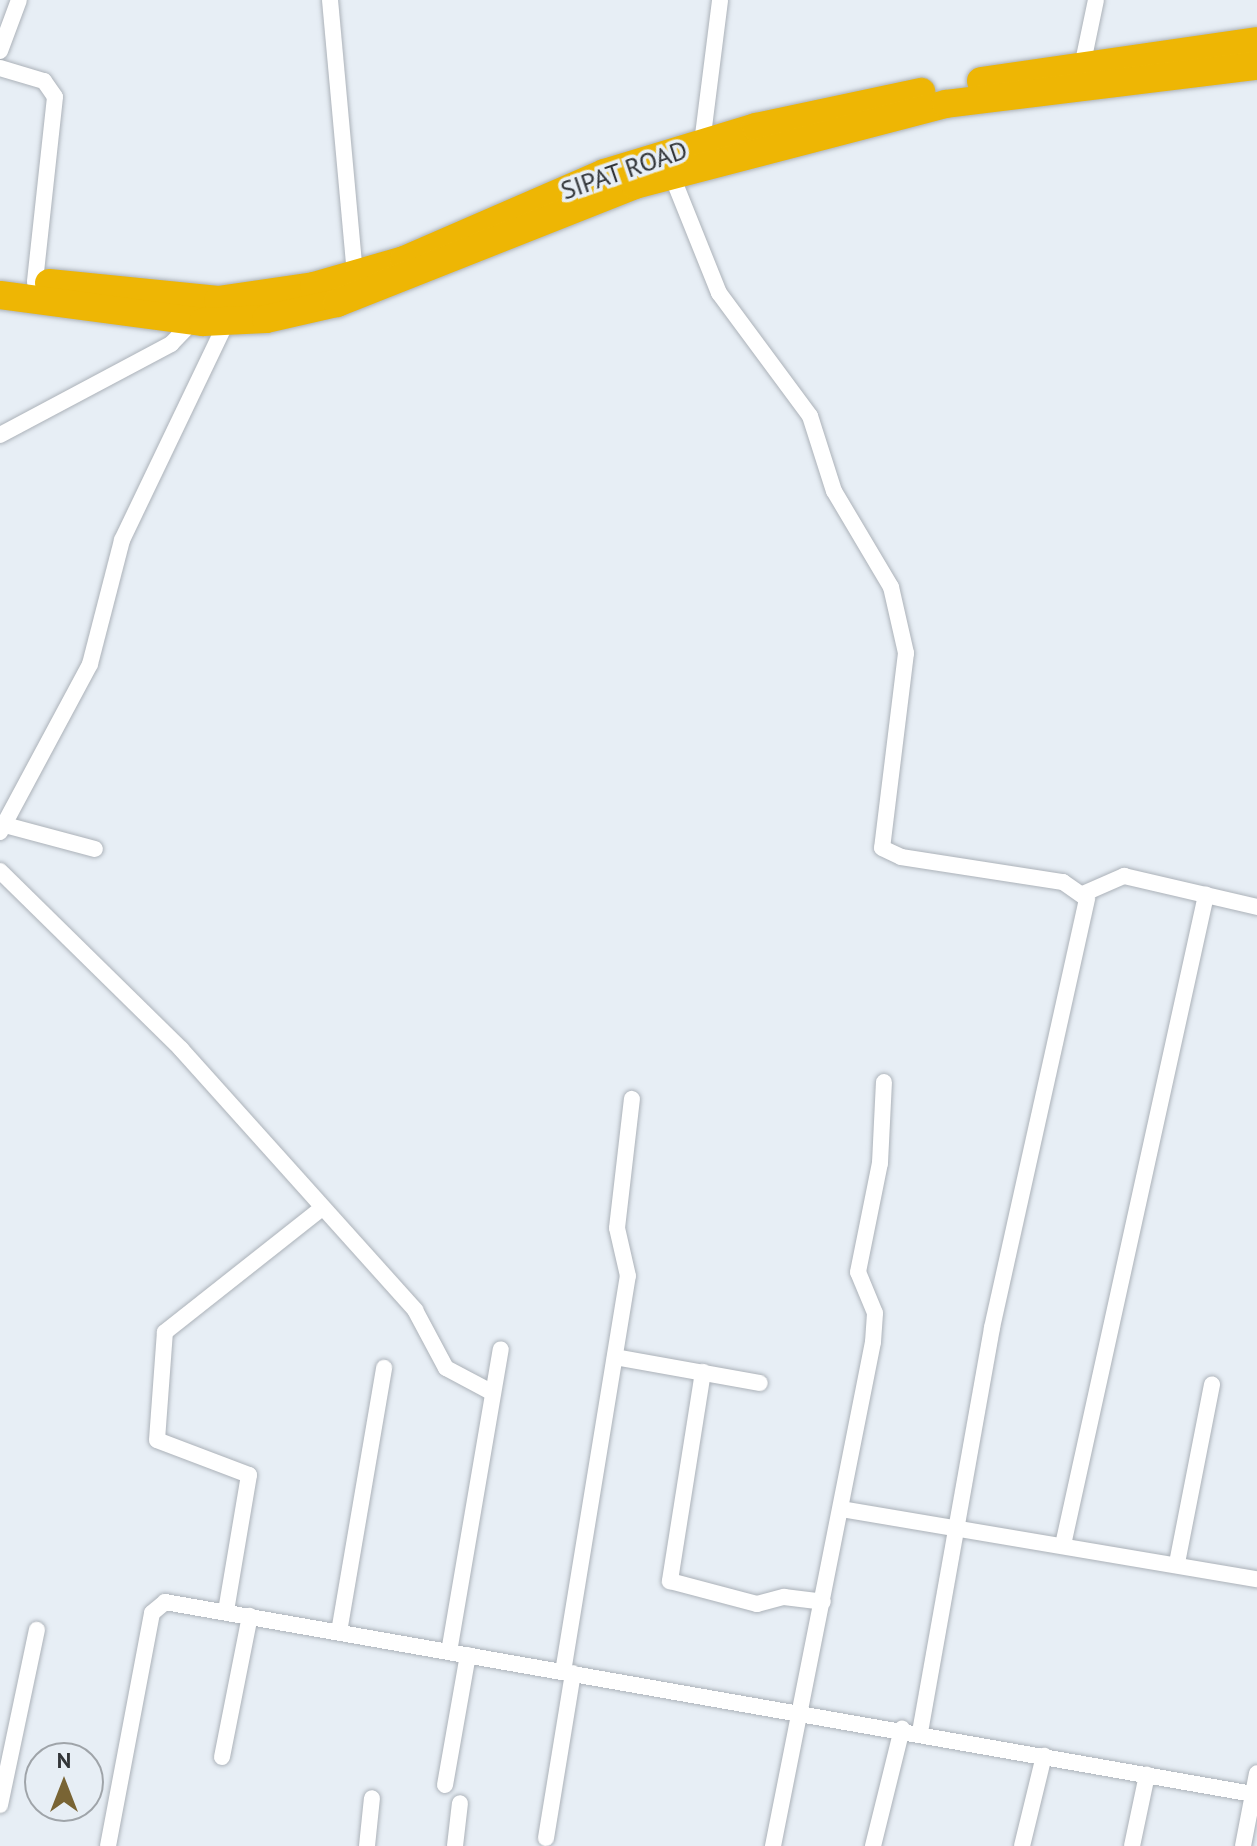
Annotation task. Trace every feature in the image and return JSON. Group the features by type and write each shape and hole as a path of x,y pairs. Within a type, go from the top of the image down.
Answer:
{"highway":[{"name":"SIPAT ROAD","path":"0,278 218,300 355,274 604,173 702,143 1083,62 1257,41"},
{"path":"0,295 193,321 227,321 337,303 672,176 946,104 1257,66"}],"street":[{"path":"0,51 19,0"},
{"path":"330,0 355,274"},
{"path":"702,143 720,0"},
{"path":"1083,62 1096,0"},
{"path":"0,68 44,81 55,97 35,282"},
{"path":"672,176 719,293 810,416 834,491 891,587 906,653 882,848 901,857 1063,882 1085,893"},
{"path":"0,435 171,344 193,321"},
{"path":"95,849 2,829 90,664 122,540 227,321"},
{"path":"0,871 174,1041 422,1319 446,1368 493,1393"},
{"path":"1085,893 1124,876 1257,907"},
{"path":"920,1732 954,1526 1085,893"},
{"path":"1063,1545 1206,895"},
{"path":"773,1846 803,1710 873,1342 875,1313 858,1272 880,1163 884,1082"},
{"path":"546,1838 628,1276 617,1228 632,1099"},
{"path":"226,1611 249,1475 157,1440 165,1332 321,1209"},
{"path":"449,1652 501,1349"},
{"path":"615,1357 760,1383"},
{"path":"339,1632 384,1368"},
{"path":"703,1372 670,1581 757,1604 784,1597 823,1602"},
{"path":"1177,1563 1212,1384"},
{"path":"841,1509 1177,1563 1257,1579"},
{"path":"108,1846 152,1613 165,1602 803,1710 1253,1794"},
{"path":"222,1757 250,1616"},
{"path":"0,1805 37,1630"},
{"path":"445,1785 468,1655"},
{"path":"873,1846 902,1729"},
{"path":"1022,1846 1044,1756"},
{"path":"1243,1846 1257,1773"},
{"path":"1132,1846 1147,1775"},
{"path":"367,1846 372,1798"},
{"path":"455,1846 460,1803"}]}
